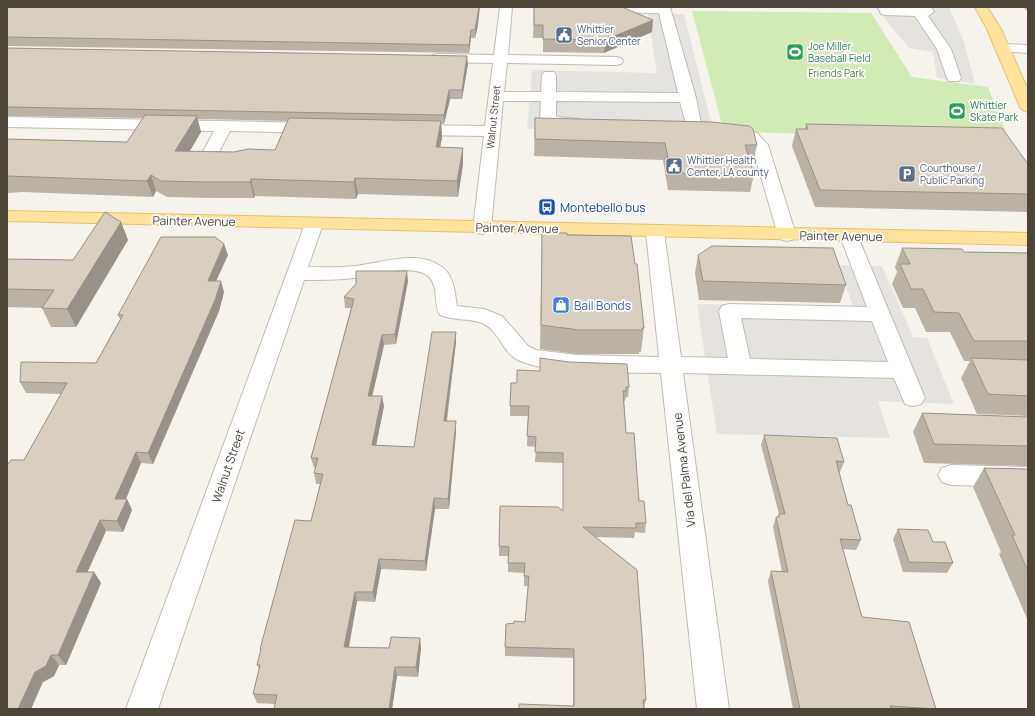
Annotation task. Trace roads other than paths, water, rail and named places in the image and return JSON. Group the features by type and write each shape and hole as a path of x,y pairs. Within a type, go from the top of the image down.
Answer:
{"main road":[{"path":"981,7 994,29 1028,107"},
{"name":"Painter Avenue","path":"7,216 787,235 1028,239"}],"street":[{"name":"Walnut Street","path":"482,228 491,131 506,7"},
{"path":"540,7 665,9 697,128 752,136 760,145 787,235"},
{"path":"884,7 886,12 921,9 944,49 954,78"},
{"path":"1002,48 1028,49"},
{"path":"428,58 616,61"},
{"path":"549,75 548,121 586,122"},
{"path":"495,96 688,98"},
{"path":"7,122 327,128"},
{"path":"206,161 225,126"},
{"path":"397,130 491,131"},
{"name":"Walnut Street","path":"142,709 314,224"},
{"name":"Via del Palma Avenue","path":"655,232 713,709"},
{"path":"849,236 913,398"},
{"path":"296,274 354,272 405,265 427,266 436,272 442,280 447,310 455,314 474,314 488,317 502,325 520,351 529,355 577,363 902,370"},
{"path":"741,366 729,311 880,314"},
{"path":"951,475 1028,477"}],"place":[{"name":"Whittier Senior Center","path":"564,35"},
{"name":"Joe Miller Baseball Field","path":"795,52"},
{"name":"Whittier Skate Park","path":"957,111"},
{"name":"Whittier Health Center, LA county","path":"674,166"},
{"name":"Courthouse / Public Parking","path":"907,174"},
{"name":"Montebello bus","path":"547,207"},
{"name":"Bail Bonds","path":"561,305"}],"park label":[{"name":"Friends Park","path":"836,73"}]}
